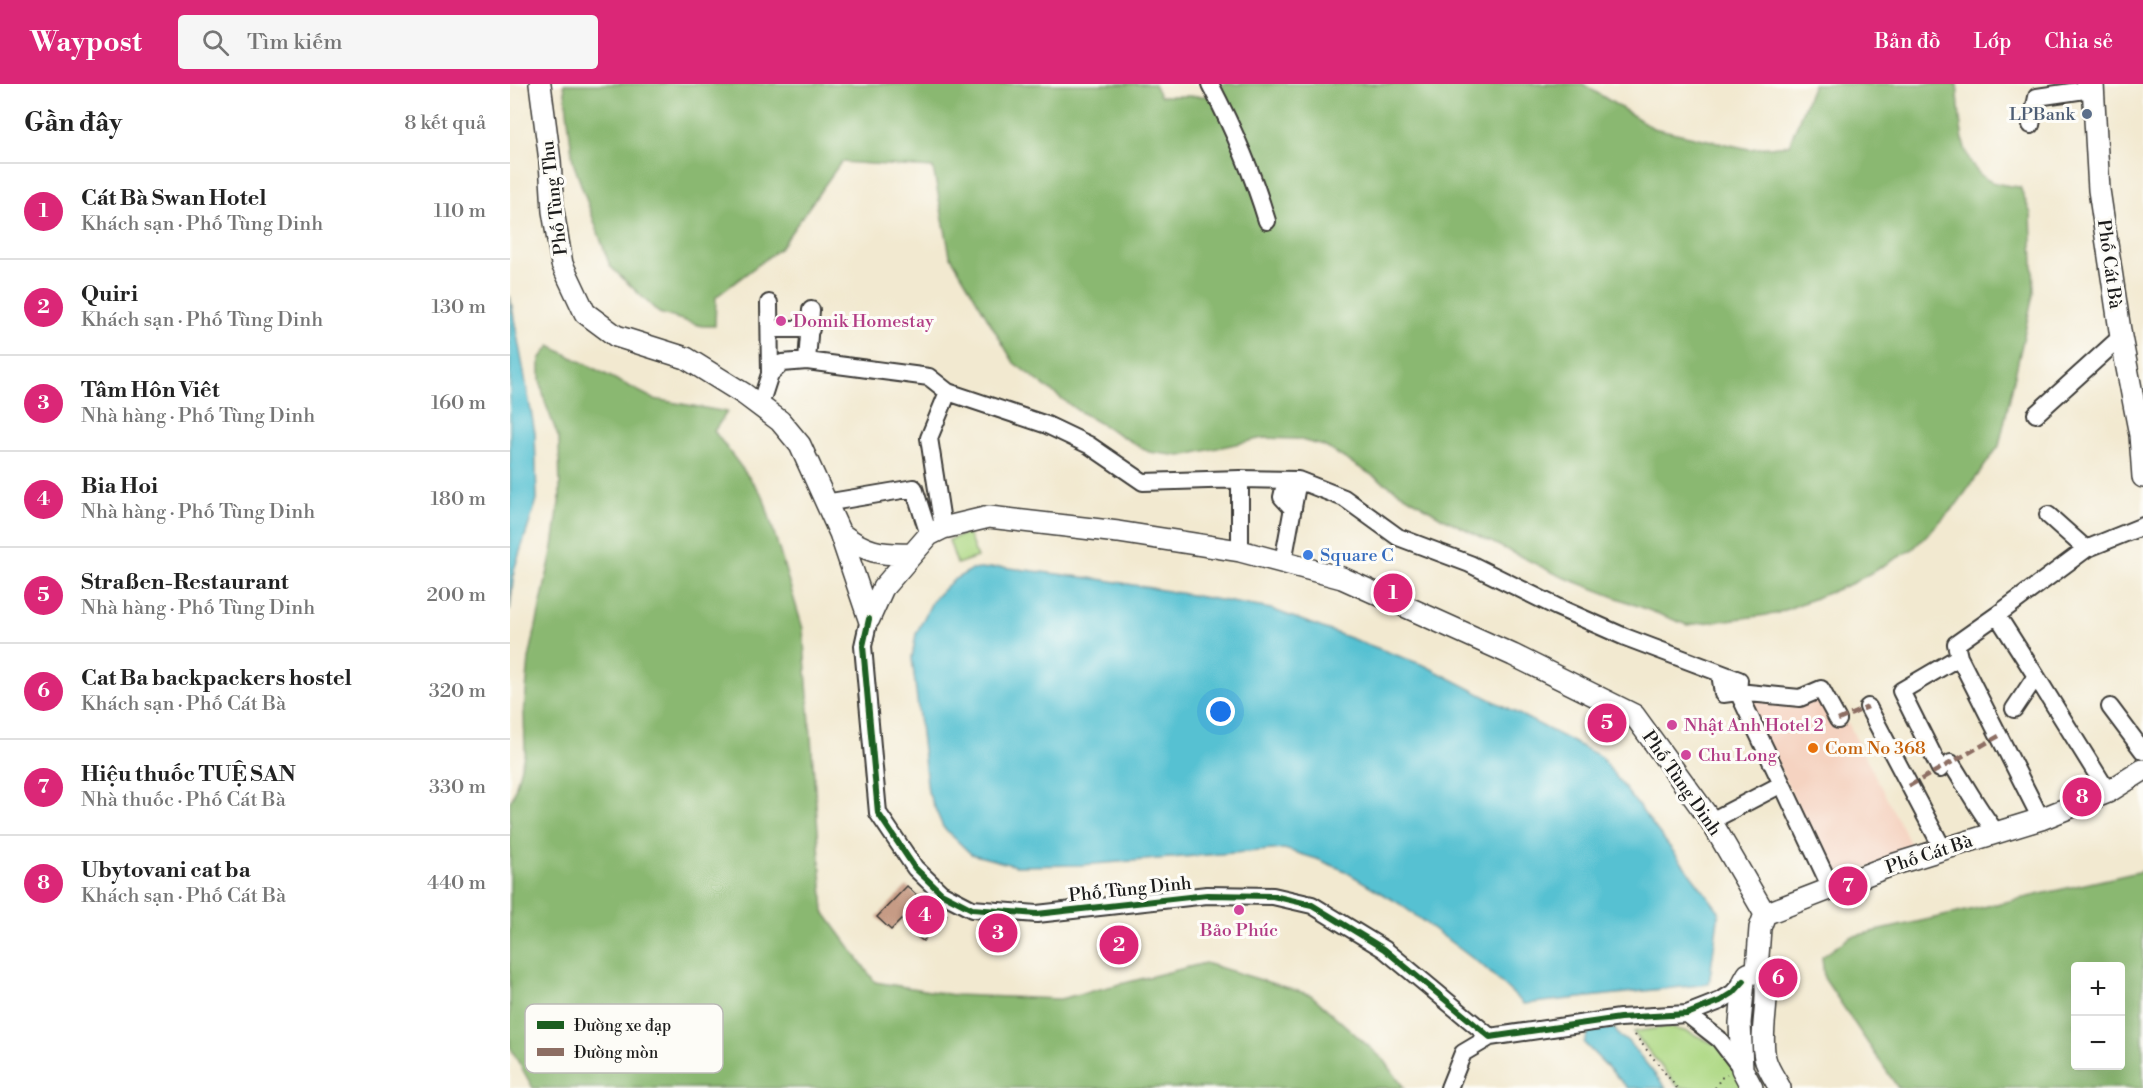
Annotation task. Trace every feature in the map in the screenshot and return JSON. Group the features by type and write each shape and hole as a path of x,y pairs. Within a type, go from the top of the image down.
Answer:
{"main road":[{"name":"Phố Tùng Thu","path":"540,84 550,161 553,211 562,264 585,313 616,336 686,358 760,405 780,421 800,445 840,533 869,619"},
{"name":"Phố Cát Bà","path":"2093,87 2099,190 2121,337 2140,435 2143,477"},
{"name":"Phố Tùng Dinh","path":"869,619 884,588 911,554 936,531 989,518 1118,531 1240,551 1342,578 1513,654 1634,715 1711,821 1765,914"},
{"path":"840,533 870,551 887,555 911,554"},
{"name":"Phố Cát Bà","path":"1765,914 1892,865 2041,819 2108,792 2143,770"},
{"path":"1752,1088 1742,1069 1740,1023 1765,914"},
{"path":"1751,975 1766,976 1765,1058 1780,1088"},
{"path":"1742,1069 1765,1058"}],"street":[{"path":"1210,84 1242,149 1267,220"},
{"path":"2031,125 2037,97 2093,87"},
{"path":"760,405 770,374 769,303"},
{"path":"807,361 811,310"},
{"path":"770,329 811,329"},
{"path":"2036,414 2121,337"},
{"path":"770,374 782,363 807,361 929,377 948,392 1047,424 1089,445 1143,482 1292,480 1344,498 1398,537 1470,564 1557,607 1626,637 1738,680 1738,692 1832,890"},
{"path":"936,531 935,479 929,438 948,392"},
{"path":"825,503 914,488 923,479 935,479"},
{"path":"1240,479 1240,551"},
{"path":"1283,562 1293,509 1292,480"},
{"path":"914,488 936,531"},
{"path":"2048,515 2086,549"},
{"path":"2041,819 1959,657 1956,644 2086,549 2143,526"},
{"path":"1997,615 2108,792"},
{"name":"Phố Tùng Dinh","path":"869,619 863,646 878,813 915,868 940,893 972,909 1037,914 1207,895 1273,896 1312,905 1384,950 1490,1037"},
{"path":"1959,657 1901,691 1945,766 1976,801 1979,811 1996,832"},
{"path":"2014,709 2036,676"},
{"path":"1738,692 1800,698 1821,688 1838,720"},
{"path":"1868,707 1943,849"},
{"path":"2110,707 2143,751"},
{"path":"1711,821 1782,784"},
{"path":"1449,1088 1463,1053 1490,1037 1620,1018 1687,1014 1720,1001 1733,993 1751,975"},
{"path":"1687,1014 1719,1039 1742,1069"}],"path":[{"path":"1635,1035 1677,1088"}],"shaded area":[{"path":"1819,695 1836,726 1848,723 1914,851 1833,880 1747,700"}],"green space":[{"path":"564,84 1154,84 1160,96 1211,96 1224,84 1583,84 1653,128 1749,149 1789,145 1813,84 1957,84 1963,139 1972,165 1992,182 2020,187 2031,214 2034,291 1999,446 1957,504 1913,549 1853,583 1775,614 1687,625 1558,575 1441,517 1324,446 1297,439 1263,438 1181,456 1149,452 1077,410 1014,363 950,255 933,168 841,162 780,248 716,297 715,326 702,326 659,313 610,266 573,162"},
{"path":"550,346 654,399 727,412 714,431 763,496 803,629 824,912 875,982 954,995 1060,999 1205,963 1311,995 1385,1061 1404,1088 533,1088 510,1047 510,801 525,751 524,713 529,659 553,547 560,496 559,439 545,402 540,380 540,359"},
{"path":"968,533 977,557 957,564 949,540"},
{"path":"2143,871 2143,1088 1898,1088 1824,978 1822,957 1850,937"},
{"path":"1666,1027 1689,1032 1712,1043 1731,1039 1761,1088 1679,1088 1633,1032"}],"water":[{"path":"510,296 535,433 537,500 514,570 510,611"},
{"path":"1002,567 1105,580 1271,609 1426,666 1600,756 1719,911 1709,984 1524,1004 1484,967 1400,904 1343,870 1284,849 1081,865 1016,866 971,854 943,827 928,792 912,658 916,634 933,600 953,580 971,570"},
{"path":"1614,1028 1620,1037 1628,1041 1666,1088 1628,1088 1584,1043 1589,1031"}],"building":[{"path":"907,886 927,905 931,901 947,915 923,941 915,935 919,930 904,917 891,930 877,917"}],"marked path":[{"path":"1838,720 1868,707"},
{"path":"1909,786 1999,736"}],"cycle path":[{"path":"869,619 863,646 878,813 915,868 941,893 972,909 1037,914 1207,895 1273,896 1312,905 1384,949 1490,1037 1620,1018 1687,1014 1720,1001 1733,993 1744,981"}],"place":[{"name":"LPBank","path":"2087,114"},
{"name":"Domik Homestay","path":"781,321"},
{"name":"Square C","path":"1308,555"},
{"name":"Cát Bà Swan Hotel","path":"1393,593"},
{"name":"Straßen-Restaurant","path":"1607,723"},
{"name":"Nhật Anh Hotel 2","path":"1672,725"},
{"name":"Com No 368","path":"1813,748"},
{"name":"Chu Long","path":"1686,755"},
{"name":"Ubytovani cat ba","path":"2082,797"},
{"name":"Hiệu thuốc TUỆ SAN","path":"1848,886"},
{"name":"Bảo Phúc","path":"1239,910"},
{"name":"Bia Hoi","path":"925,915"},
{"name":"Tâm Hôn Viêt","path":"998,933"},
{"name":"Quiri","path":"1119,945"},
{"name":"Cat Ba backpackers hostel","path":"1778,978"}]}
